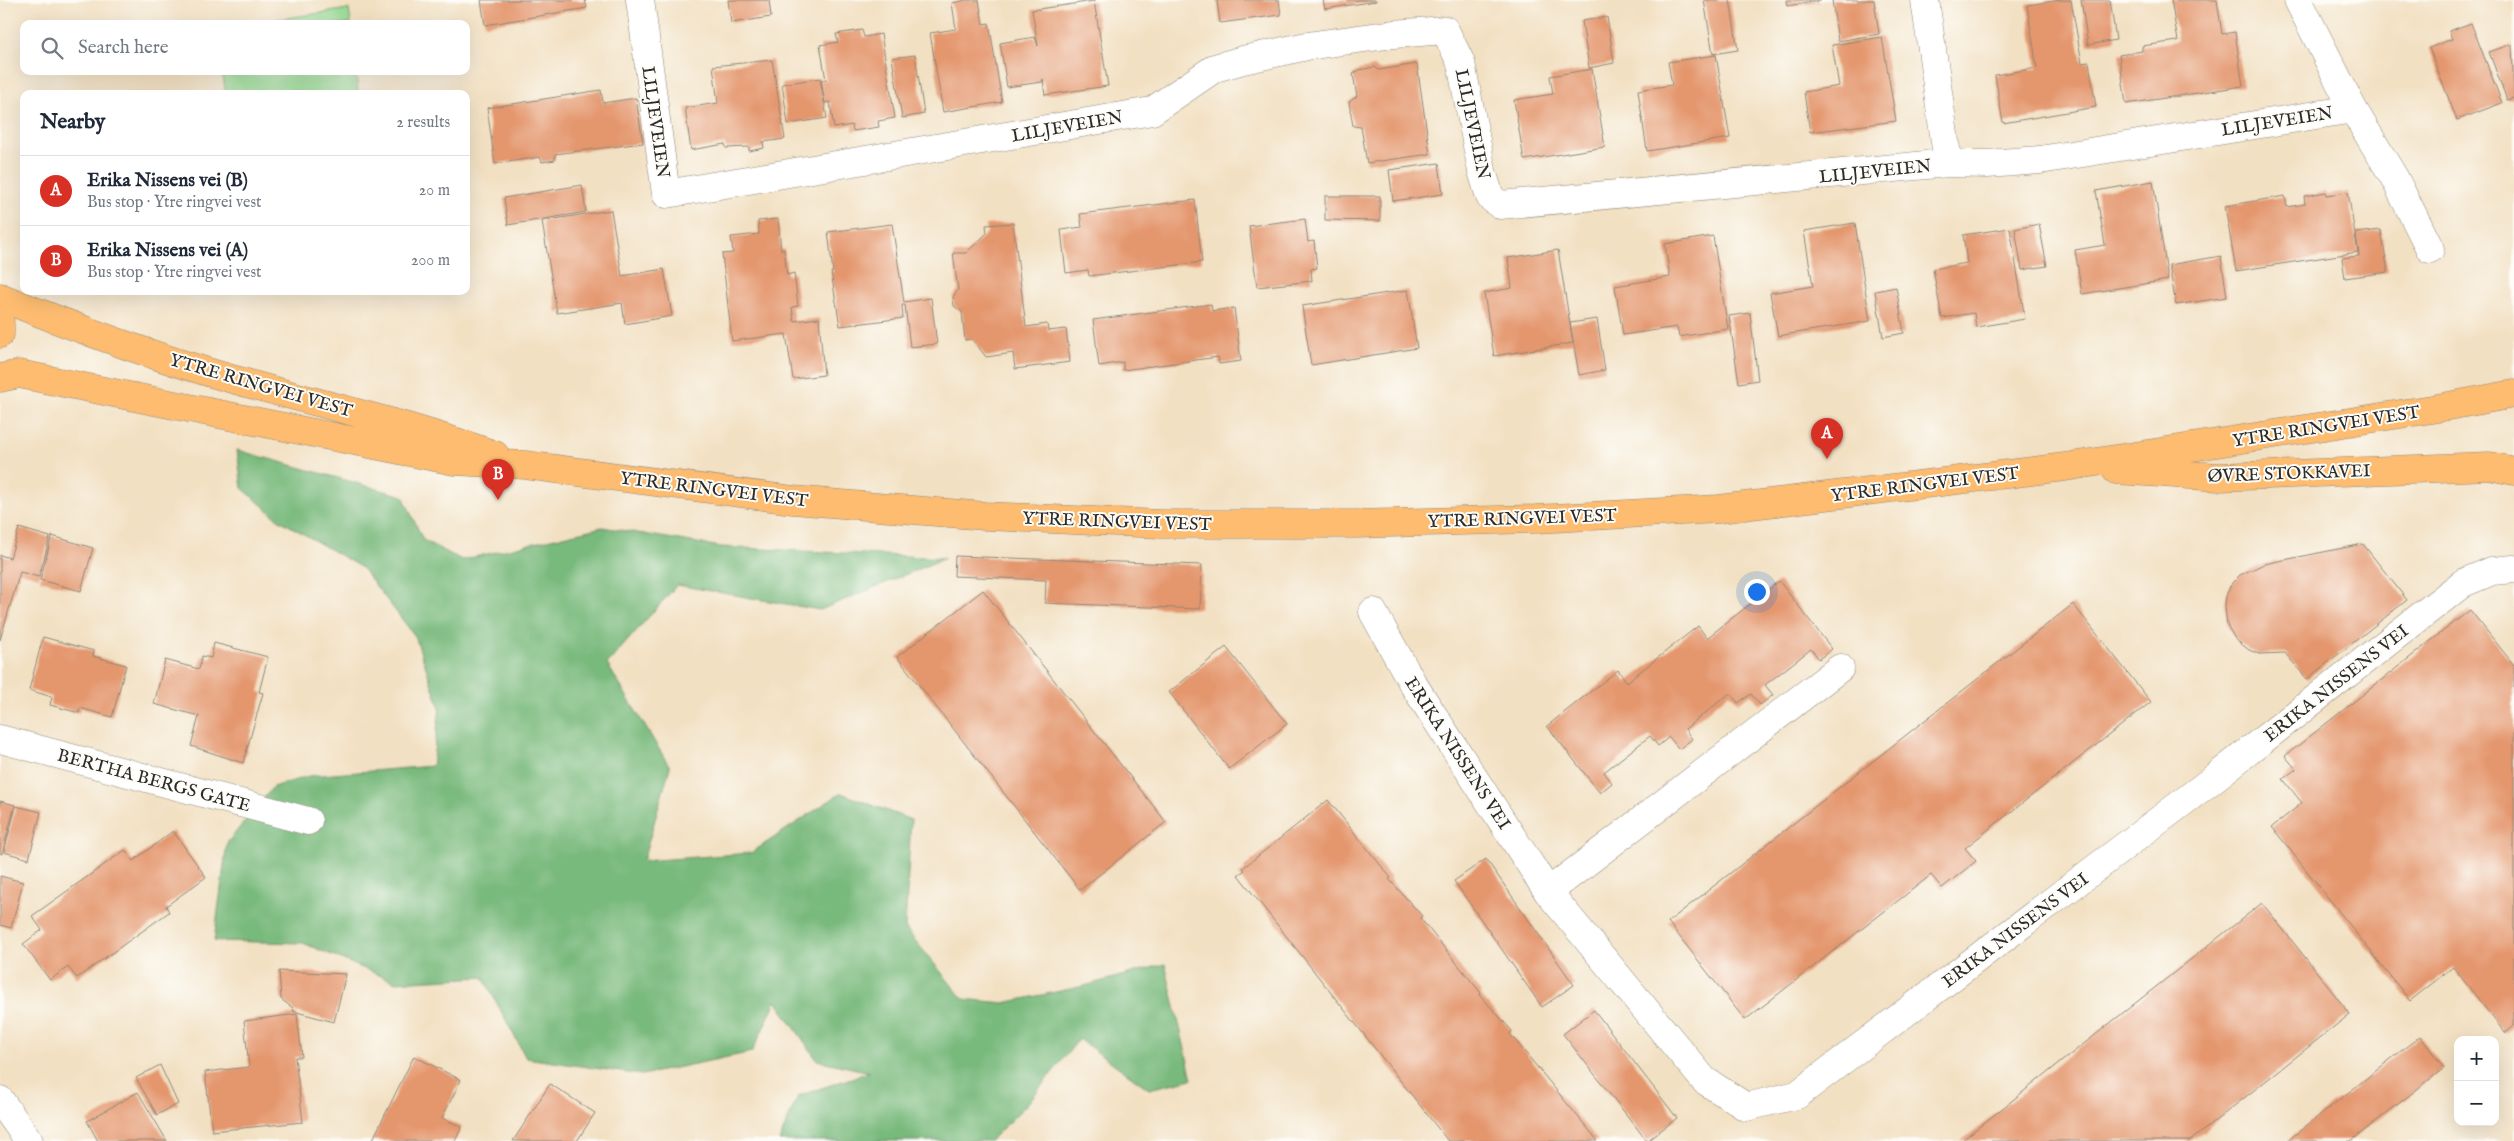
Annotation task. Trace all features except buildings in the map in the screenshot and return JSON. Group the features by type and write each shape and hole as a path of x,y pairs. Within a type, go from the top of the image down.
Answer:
{"main road":[{"name":"YTRE RINGVEI VEST","path":"0,297 117,343 230,379 451,439 524,465"},
{"path":"0,323 0,334"},
{"name":"YTRE RINGVEI VEST","path":"0,378 20,374 454,461 524,465 793,500 985,516 1161,524 1347,524 1536,519 1719,509 2065,467 2432,410 2514,394"},
{"name":"ØVRE STOKKAVEI","path":"2065,467 2219,477 2489,466 2514,471"}],"street":[{"name":"LILJEVEIEN","path":"640,0 666,194 1152,111 1215,68 1243,60 1307,46 1394,34 1445,30 1461,63 1482,172 1490,197 1500,205 1948,163 1987,164 2040,160 2354,109"},
{"path":"1925,0 1948,163"},
{"path":"2298,0 2354,109 2395,178 2430,249"},
{"name":"ERIKA NISSENS VEI","path":"1373,612 1413,684 1548,892 1704,1080 1746,1107 1797,1095 2222,772 2463,583 2492,571 2514,569"},
{"path":"1548,892 1840,668"},
{"name":"BERTHA BERGS GATE","path":"0,739 308,821"},
{"path":"0,1100 29,1141"}],"green space":[{"path":"349,9 350,20 273,20"},
{"path":"223,75 356,75 358,90 225,90"},
{"path":"237,450 403,496 423,540 462,560 602,527 721,547 945,558 820,610 677,585 607,664 670,767 643,861 751,853 841,793 911,820 905,928 963,999 1004,1003 1084,986 1165,964 1192,1079 1149,1089 1079,1039 1027,1104 990,1141 779,1141 798,1096 869,1072 817,1060 776,1001 752,1052 642,1075 526,1058 483,977 396,982 303,943 214,941 227,843 273,787 309,776 432,766 440,708 415,636 362,568 278,519 242,488"}],"place":[{"name":"Erika Nissens vei (B)","path":"1827,459"},
{"name":"Erika Nissens vei (A)","path":"498,500"}]}
